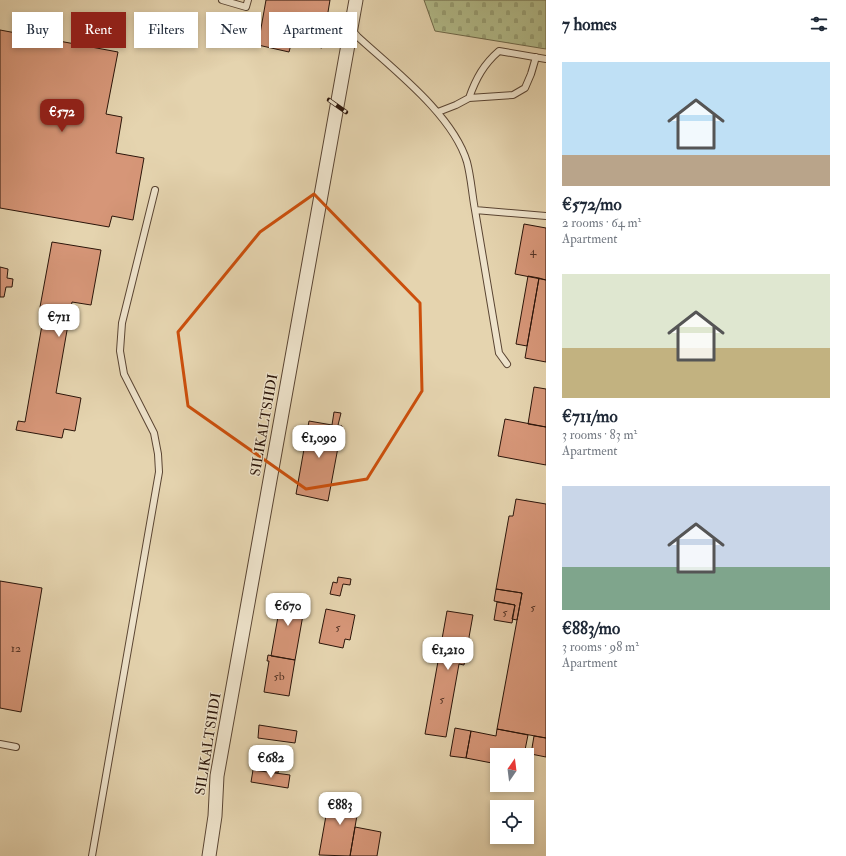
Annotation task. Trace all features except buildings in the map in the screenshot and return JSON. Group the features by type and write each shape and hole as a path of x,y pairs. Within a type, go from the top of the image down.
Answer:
{"street":[{"name":"SILIKALTSIIDI","path":"354,12 356,0"},
{"name":"SILIKALTSIIDI","path":"209,856 217,776 347,48"}],"lane":[{"path":"222,0 246,7 248,0"},
{"path":"357,36 438,112 453,133 467,162 499,353 507,364"},
{"path":"469,98 475,80 490,59 499,51 546,59"},
{"path":"438,112 469,98 513,96 526,88 536,57"},
{"path":"92,856 159,472 158,454 154,433 124,374 120,351 122,323 155,190"},
{"path":"475,210 546,216"},
{"path":"0,744 16,747"}],"highlighted area":[{"path":"314,194 420,303 422,391 367,479 306,489 188,406 178,332 260,232"}],"green space":[{"path":"424,0 546,0 546,49 435,31"}],"railway":[{"path":"329,100 346,112"}]}
